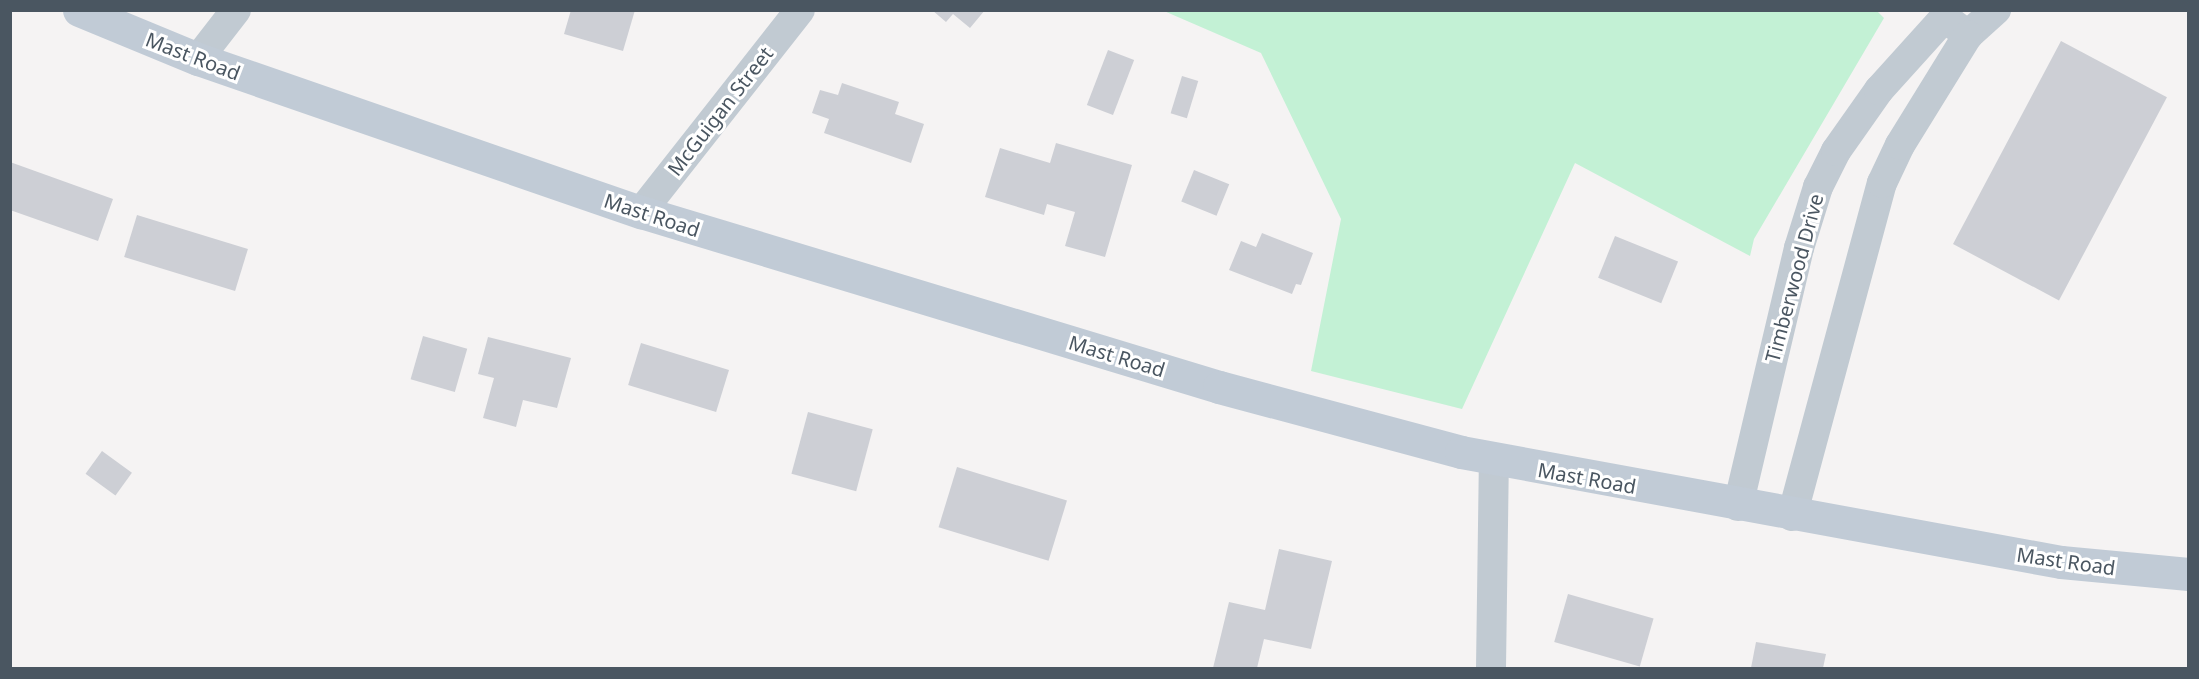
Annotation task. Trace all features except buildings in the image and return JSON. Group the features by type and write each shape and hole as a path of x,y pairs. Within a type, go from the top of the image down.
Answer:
{"main road":[{"name":"Mast Road","path":"79,10 198,59 641,212 1220,387 1494,461 1792,516 2061,562 2188,574"}],"street":[{"path":"198,59 236,10"},
{"name":"McGuigan Street","path":"641,212 800,10"},
{"path":"1792,516 1882,183 1900,145 1968,35 1996,10"},
{"name":"Timberwood Drive","path":"1738,506 1799,248 1818,187 1836,151 1879,90 1941,14 1968,35"},
{"path":"1491,669 1494,461"}],"green space":[{"path":"1164,11 1877,11 1884,18 1754,239 1750,256 1575,163 1462,409 1311,371 1341,219 1261,53"}]}
